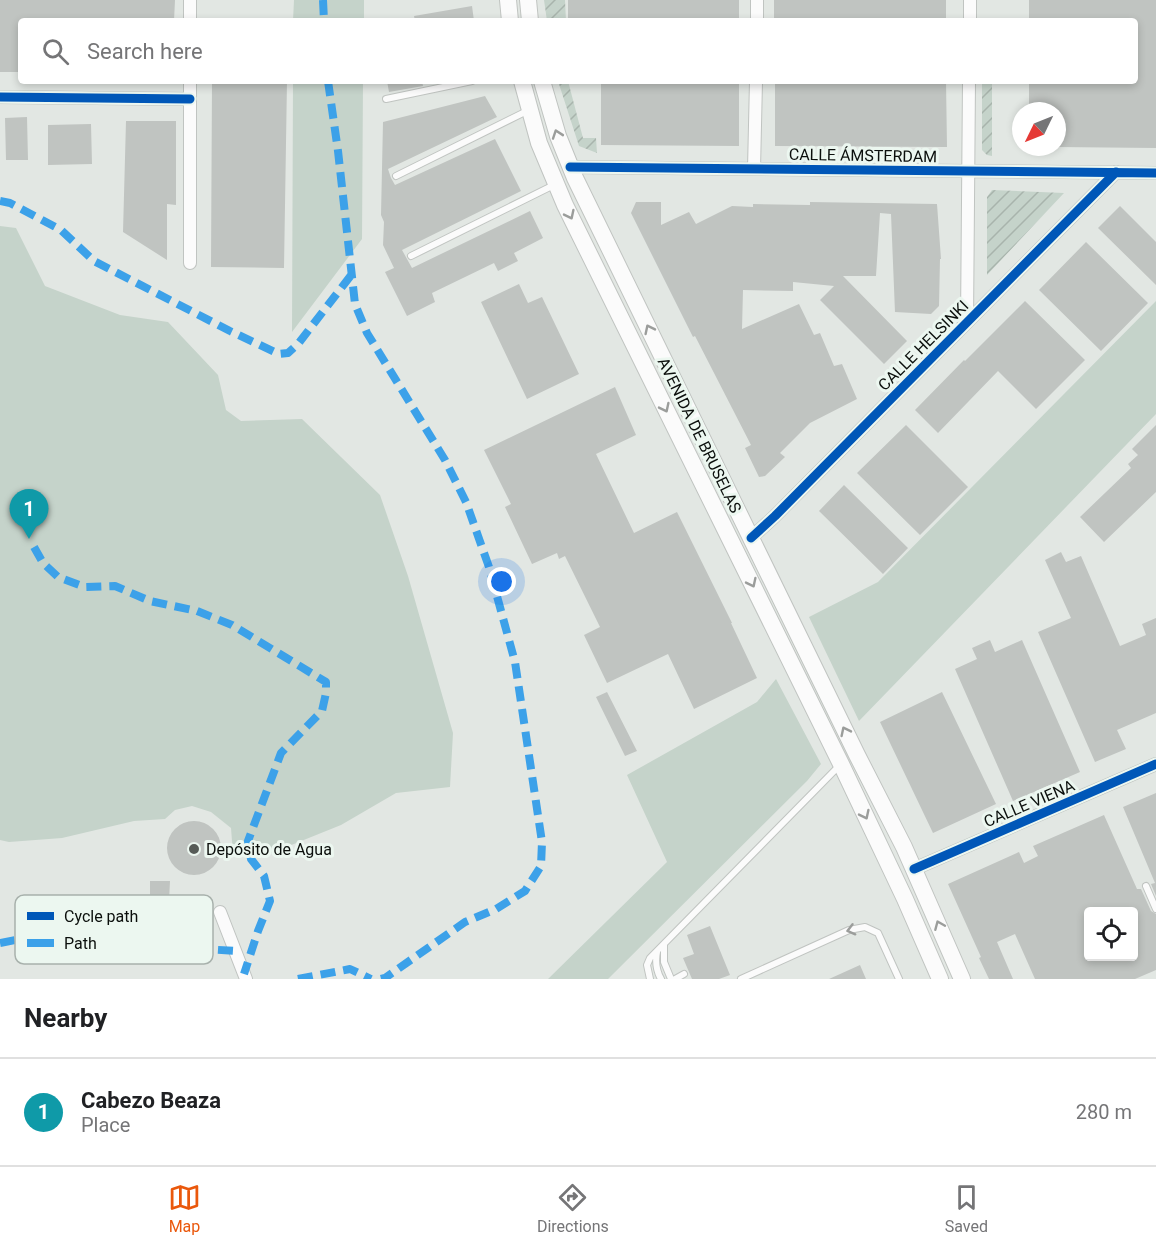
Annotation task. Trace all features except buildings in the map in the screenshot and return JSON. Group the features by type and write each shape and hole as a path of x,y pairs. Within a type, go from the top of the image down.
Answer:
{"main road":[{"path":"508,0 510,18"},
{"path":"528,0 531,18"},
{"name":"AVENIDA DE BRUSELAS","path":"523,84 539,143 554,179 841,764 940,979"},
{"name":"AVENIDA DE BRUSELAS","path":"543,84 570,167 914,869 962,979"},
{"path":"554,179 570,167"},
{"path":"734,547 751,538"},
{"path":"841,764 857,755"},
{"path":"895,878 914,869"}],"street":[{"path":"190,0 190,18"},
{"path":"756,18 757,0"},
{"path":"970,0 970,18"},
{"path":"190,84 190,263"},
{"path":"754,169 756,84"},
{"path":"967,322 969,84"},
{"path":"0,97 190,99"},
{"name":"CALLE ÁMSTERDAM","path":"570,167 1156,173"},
{"name":"CALLE HELSINKI","path":"751,538 1116,172"},
{"name":"CALLE VIENA","path":"914,869 1156,764"},
{"path":"220,912 246,979"}],"lane":[{"path":"386,99 458,84"},
{"path":"396,176 529,110"},
{"path":"411,256 554,179"},
{"path":"650,979 647,965 650,958 841,764"},
{"path":"1146,886 1156,909"},
{"path":"741,979 849,930 865,927 878,933 899,979"},
{"path":"664,945 664,962 673,979 684,974"},
{"path":"657,951 656,969 661,979"}],"shaded area":[{"path":"294,0 364,0 364,18 293,18"},
{"path":"544,0 565,0 566,18 547,18"},
{"path":"293,84 363,84 362,239 292,332"},
{"path":"559,84 569,84 583,138 596,138 597,153 579,146"},
{"path":"982,84 992,84 992,156 982,150"},
{"path":"992,190 1064,193 987,275 987,197"},
{"path":"0,226 16,228 45,286 120,315 168,322 218,375 226,410 241,421 302,419 380,495 408,576 453,733 450,787 396,793 341,825 269,854 233,854 231,828 211,812 192,806 175,810 165,819 134,821 62,838 9,842 0,840"},
{"path":"1156,301 1156,414 859,721 809,617 878,582"},
{"path":"776,679 821,764 807,781 608,979 548,979 667,862 627,775 757,702"}],"marked path":[{"path":"323,0 324,18"},
{"path":"328,84 355,304 367,333 445,460 466,502 489,567 515,662 542,842 541,866 525,891 496,909 465,922 381,979"},
{"path":"0,201 10,203 61,230 94,261 279,354 288,353 298,344 352,274"},
{"path":"34,547 43,563 58,577 85,587 115,586 150,601 197,611 232,625 326,682 322,711 281,753 248,841 251,859 264,876 270,901 244,974"},
{"path":"0,943 15,940"},
{"path":"213,950 236,951"},
{"path":"298,979 350,969 371,979"}],"cycle path":[{"path":"0,97 190,99"},
{"path":"570,167 1156,173"},
{"path":"751,538 1116,172"},
{"path":"914,869 1156,764"}],"place":[{"name":"Cabezo Beaza","path":"29,539"},
{"name":"Depósito de Agua","path":"194,849"}]}
